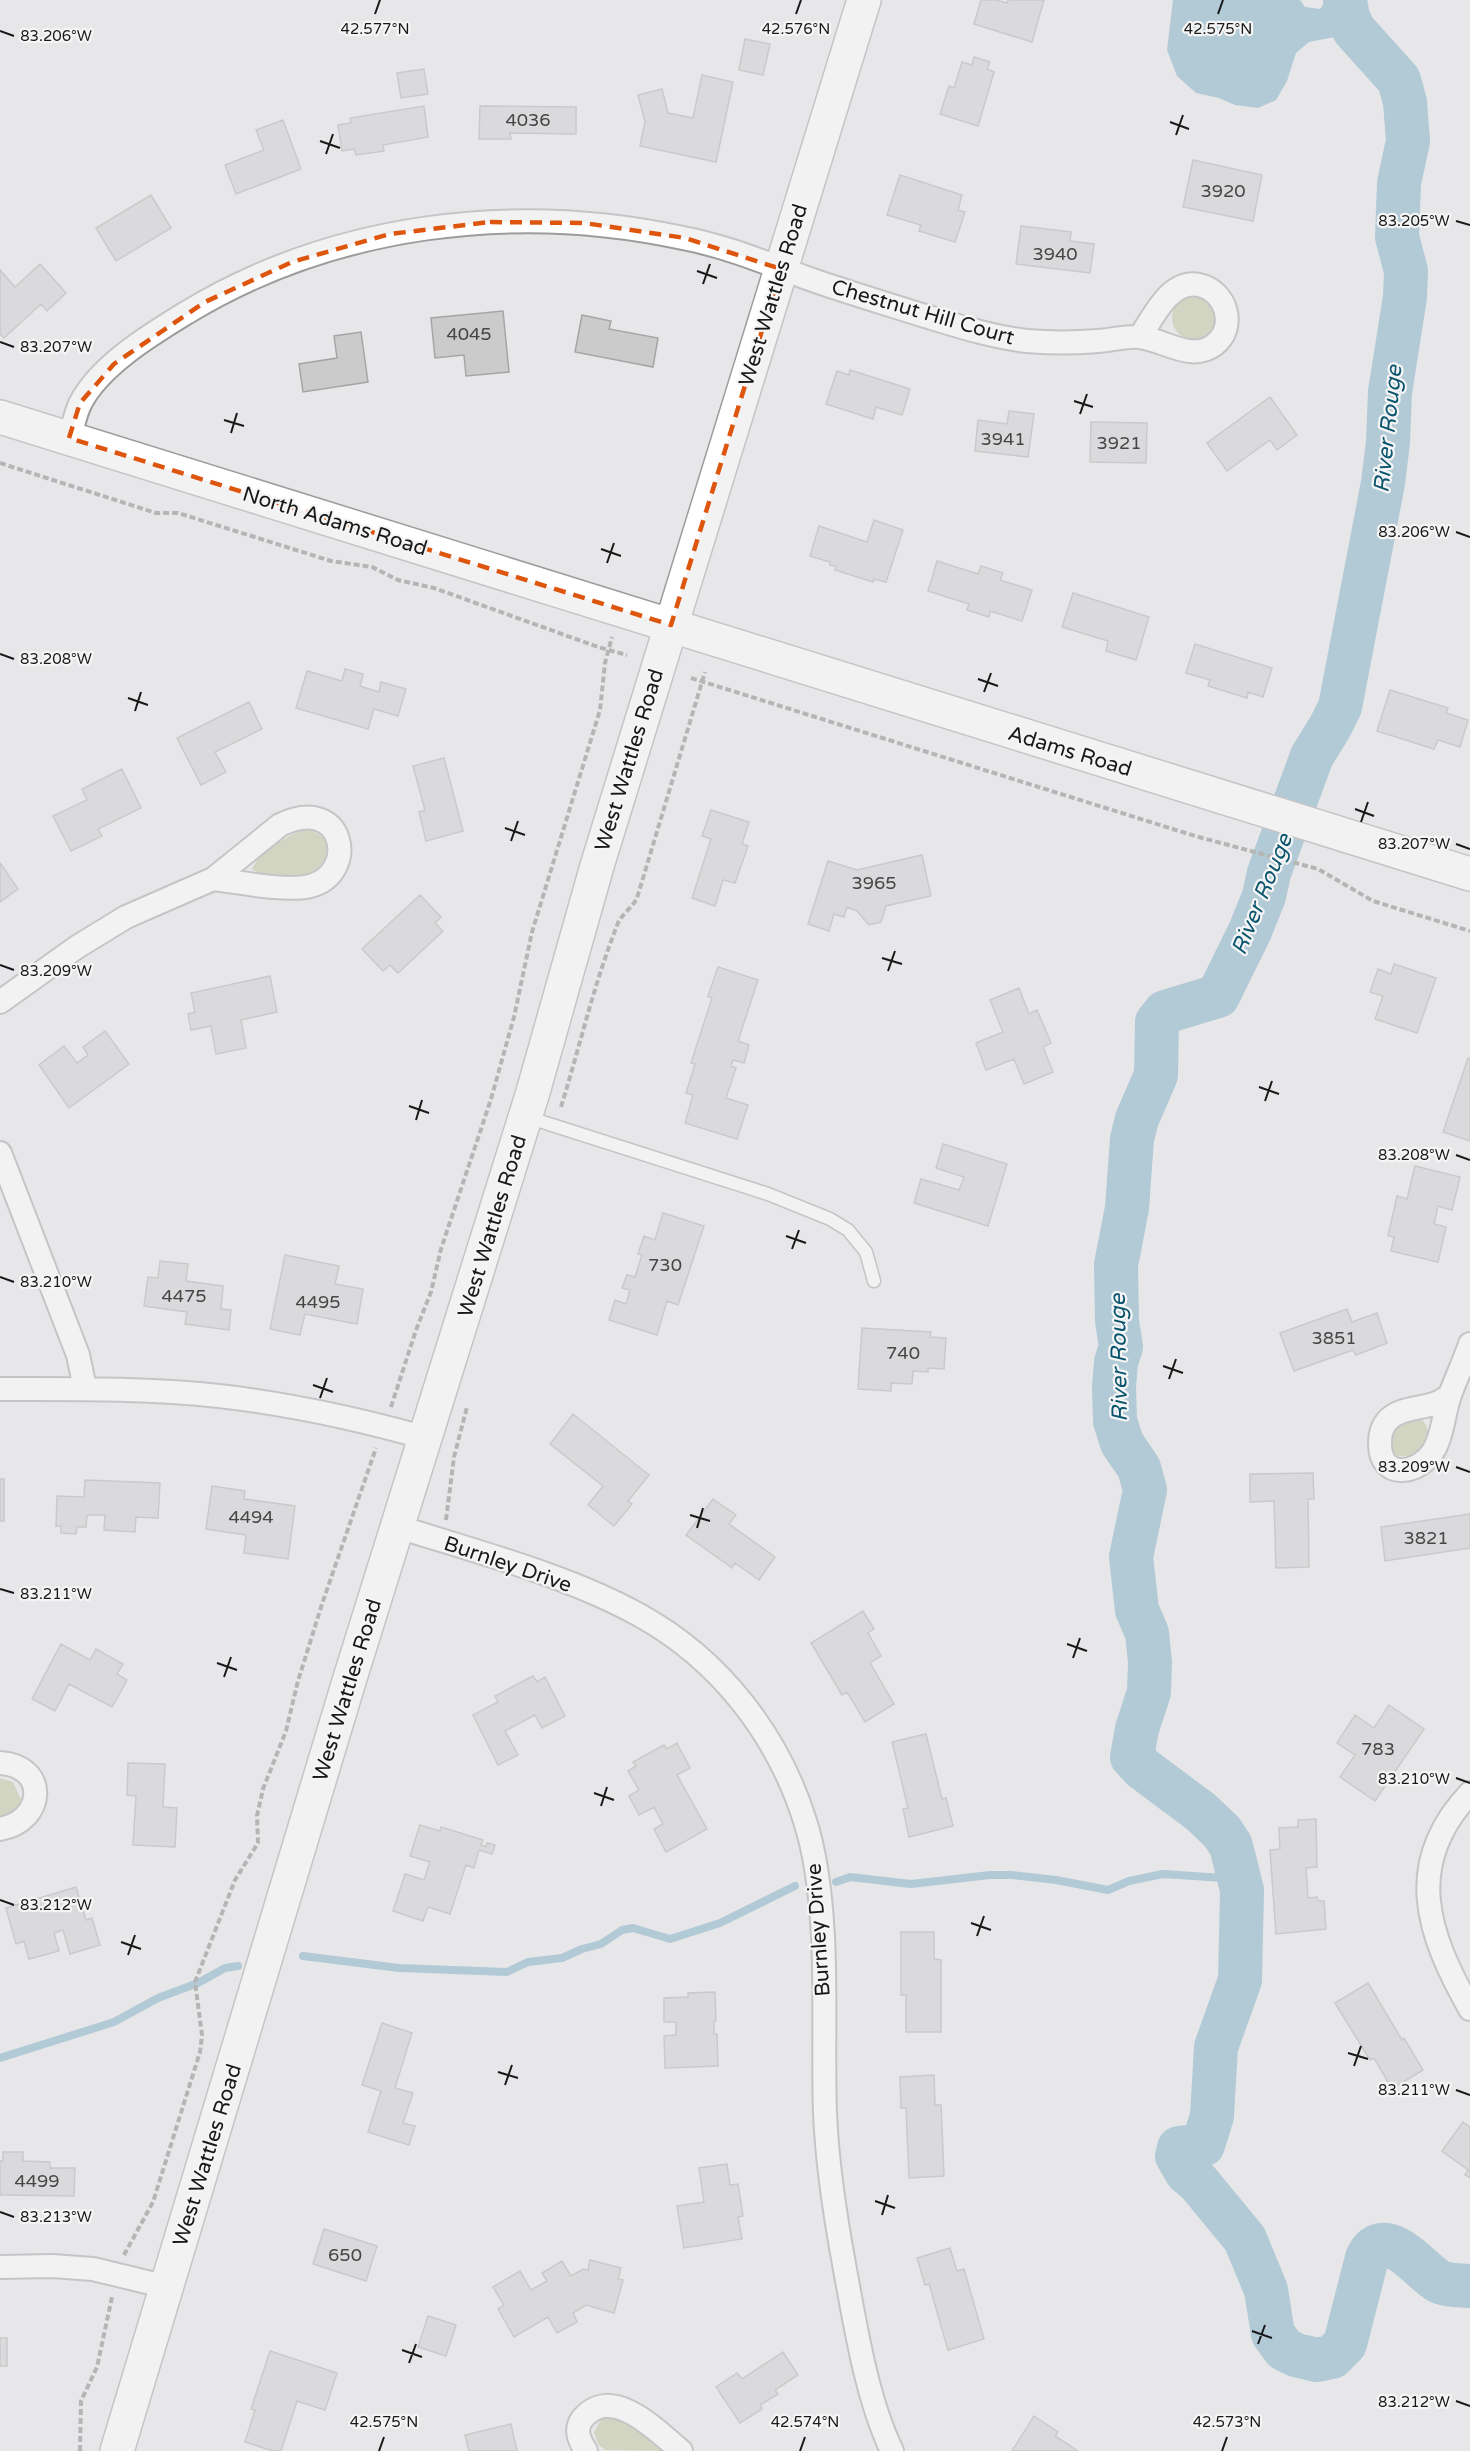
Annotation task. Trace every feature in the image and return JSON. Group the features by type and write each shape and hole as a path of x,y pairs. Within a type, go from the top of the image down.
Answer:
{"street":[{"name":"West Wattles Road","path":"117,2451 350,1678 426,1438 540,1121 597,866 864,0"},
{"name":"Chestnut Hill Court","path":"69,438 81,403 97,381 114,364 149,337 205,302 250,280 317,254 419,229 490,222 533,220 584,223 685,238 730,250 889,305 993,335 1057,343 1140,337"},
{"name":"North Adams Road","path":"0,417 671,625"},
{"name":"Adams Road","path":"671,625 1470,874"},
{"path":"0,1002 77,947 126,917 213,879 280,825 292,819 318,818 333,828 338,837 337,864 322,881 310,886 256,884 213,879"},
{"path":"0,1153 78,1355 85,1388"},
{"path":"1449,1396 1470,1344"},
{"path":"0,1389 85,1388 221,1396 353,1420 426,1438"},
{"name":"Burnley Drive","path":"399,1527 519,1565 641,1616 678,1640 716,1670 744,1704 775,1752 805,1822 815,1865 823,1938 825,2114 830,2169 852,2310 872,2393 884,2435 892,2451"},
{"path":"0,1763 18,1767 27,1773 33,1780 36,1791 35,1802 30,1813 15,1825 0,1829"},
{"path":"1470,1794 1442,1828 1435,1846 1429,1883 1433,1928 1442,1956 1470,2008"},
{"path":"0,2267 52,2266 93,2269 167,2287"},
{"path":"586,2451 578,2433 579,2423 589,2411 603,2405 618,2407 631,2413 681,2451"}],"lane":[{"path":"540,1121 768,1194 830,1219 848,1230 866,1252 874,1281"}],"path":[{"path":"0,463 156,513 178,513 332,561 372,567 398,580 434,588 608,651 627,655"},
{"path":"390,1411 416,1330 431,1292 441,1249 514,1017 532,932 600,710 608,651 613,634"},
{"path":"540,1121 579,1048 619,920 634,905 637,898 705,672"},
{"path":"691,678 1195,836 1318,868 1373,901 1470,931"},
{"path":"444,1541 454,1457 469,1398"},
{"path":"122,2258 153,2202 200,2052 202,2035 195,1982 235,1880 258,1843 257,1816 263,1789 286,1731 298,1681 322,1604 378,1443"},
{"path":"80,2451 81,2402 96,2367 114,2288"}],"highlighted area":[{"path":"490,222 584,223 685,238 781,269 671,625 69,438 80,403 114,364 205,302 292,262 390,234"}],"green space":[{"path":"1194,296 1210,302 1216,318 1210,334 1194,340 1178,334 1172,318 1178,302"},
{"path":"305,830 313,831 325,838 326,853 322,864 313,872 301,876 274,878 252,869 260,857 275,845"},
{"path":"1420,1418 1425,1423 1428,1434 1423,1445 1408,1457 1393,1455 1387,1438 1397,1422"},
{"path":"0,1778 13,1782 21,1799 14,1811 0,1818"},
{"path":"610,2415 619,2415 671,2451 605,2450 598,2444 594,2432 601,2419"}],"water":[{"path":"1173,0 1300,0 1305,7 1320,9 1326,0 1343,0 1348,17 1345,35 1309,42 1296,53 1287,81 1276,100 1258,108 1235,105 1219,98 1196,93 1177,76 1167,50"}],"building":[{"path":"981,0 1007,3 1008,0 1044,0 1032,42 974,24"},
{"path":"745,39 770,44 763,75 739,70"},
{"path":"974,57 990,62 987,69 994,72 978,126 940,114 949,86 954,88 962,62 972,65"},
{"path":"424,69 428,94 401,98 397,73"},
{"path":"702,75 733,82 716,162 640,146 645,122 638,95 662,89 668,113 693,118"},
{"path":"424,106 428,137 383,145 384,151 356,155 354,149 342,151 338,125 351,123 350,118"},
{"path":"480,106 576,107 576,134 510,133 511,139 479,139"},
{"path":"283,120 301,169 236,194 225,165 264,150 256,130"},
{"path":"1193,160 1262,175 1253,221 1183,207"},
{"path":"900,175 962,195 958,210 965,212 955,242 919,231 921,225 887,215"},
{"path":"151,195 171,228 116,261 96,228"},
{"path":"1021,226 1071,232 1070,241 1094,244 1090,273 1016,264"},
{"path":"40,264 66,293 47,311 41,304 4,338 0,334 0,270 15,287"},
{"path":"503,311 509,372 466,376 464,355 435,358 431,318"},
{"path":"582,315 611,321 609,329 658,338 653,367 575,352"},
{"path":"361,332 368,382 303,392 299,364 337,358 334,336"},
{"path":"850,370 910,389 902,415 876,407 873,419 826,404 837,371 849,375"},
{"path":"1270,397 1297,435 1277,450 1270,440 1227,471 1207,443"},
{"path":"1009,411 1034,414 1028,457 975,451 978,420 1007,424"},
{"path":"1091,422 1147,423 1146,463 1090,462"},
{"path":"874,520 903,530 886,582 874,579 873,582 835,570 836,566 830,565 830,562 810,556 819,526 867,542"},
{"path":"937,561 978,574 981,566 1003,573 1000,580 1032,590 1022,621 990,611 989,617 967,610 969,604 928,591"},
{"path":"1073,593 1149,617 1136,660 1106,651 1108,641 1062,627"},
{"path":"1195,644 1272,668 1263,697 1248,692 1247,698 1208,686 1210,680 1186,673"},
{"path":"345,669 363,674 360,686 379,692 381,682 406,689 398,716 374,709 368,729 296,708 307,671 342,681"},
{"path":"1390,690 1448,708 1446,713 1468,720 1460,747 1438,740 1434,749 1377,731"},
{"path":"249,702 262,729 215,752 226,772 201,785 177,738"},
{"path":"444,758 463,831 426,841 419,812 425,810 413,766"},
{"path":"122,769 141,808 98,829 102,836 71,851 53,816 87,800 82,789"},
{"path":"711,810 749,822 742,844 748,846 735,883 723,880 715,906 692,898 711,839 702,836"},
{"path":"922,855 931,896 886,906 881,922 869,925 857,911 847,907 844,917 834,914 829,931 808,924 828,861 857,870"},
{"path":"0,863 18,889 0,902"},
{"path":"420,895 441,917 435,923 443,931 398,973 390,965 383,971 362,949"},
{"path":"1394,964 1436,978 1417,1033 1375,1019 1383,996 1370,992 1378,969 1391,974"},
{"path":"718,967 758,980 738,1041 749,1045 744,1063 733,1060 731,1066 736,1068 726,1098 748,1105 737,1139 685,1123 693,1095 686,1093 695,1064 691,1063 712,998 708,996"},
{"path":"270,976 277,1012 241,1020 246,1048 216,1054 211,1026 191,1030 188,1014 195,1012 191,993"},
{"path":"1019,988 1029,1014 1037,1010 1051,1043 1043,1047 1053,1072 1024,1084 1014,1059 986,1070 976,1043 1003,1032 990,1000"},
{"path":"105,1031 129,1064 69,1108 39,1065 64,1046 77,1063 88,1055 83,1047"},
{"path":"1468,1058 1470,1059 1470,1141 1443,1132"},
{"path":"943,1144 1007,1164 988,1226 914,1203 921,1179 959,1190 964,1177 936,1168"},
{"path":"1415,1166 1460,1177 1452,1210 1438,1206 1434,1224 1446,1227 1438,1262 1391,1251 1394,1237 1388,1236 1397,1196 1407,1199"},
{"path":"663,1213 704,1226 678,1305 667,1301 657,1335 609,1320 615,1300 626,1304 630,1290 622,1288 627,1275 635,1277 642,1255 638,1254 644,1236 655,1240"},
{"path":"285,1255 339,1266 335,1284 363,1289 357,1324 305,1314 300,1335 270,1329"},
{"path":"160,1261 188,1264 186,1281 223,1286 221,1309 231,1310 229,1330 185,1324 187,1312 144,1306 148,1277 158,1278"},
{"path":"1347,1309 1352,1322 1377,1313 1387,1343 1356,1355 1353,1350 1294,1371 1280,1333"},
{"path":"862,1328 931,1332 930,1337 946,1338 944,1369 928,1368 928,1372 913,1371 912,1384 891,1383 891,1391 858,1389"},
{"path":"573,1414 649,1475 628,1501 632,1504 614,1526 588,1505 603,1486 550,1444"},
{"path":"1313,1473 1314,1499 1308,1499 1309,1567 1276,1568 1274,1501 1250,1502 1250,1474"},
{"path":"0,1479 4,1479 4,1521 0,1521"},
{"path":"85,1480 160,1483 158,1518 136,1517 135,1532 104,1530 105,1515 87,1515 86,1527 77,1527 76,1534 61,1533 61,1526 56,1526 57,1496 84,1497"},
{"path":"212,1486 245,1491 244,1499 295,1506 288,1559 244,1553 246,1535 206,1529"},
{"path":"713,1499 736,1515 729,1524 775,1557 759,1580 735,1563 732,1568 686,1535"},
{"path":"1470,1514 1470,1548 1385,1561 1381,1527"},
{"path":"863,1611 874,1629 868,1633 881,1656 870,1663 894,1704 865,1722 847,1692 842,1695 811,1643"},
{"path":"61,1644 90,1660 96,1649 123,1664 117,1674 127,1680 112,1707 69,1684 55,1711 32,1699"},
{"path":"533,1676 537,1682 545,1677 565,1716 542,1728 535,1715 505,1731 518,1755 498,1765 473,1715 498,1702 495,1696"},
{"path":"1389,1705 1424,1729 1375,1801 1340,1777 1355,1755 1337,1743 1355,1715 1374,1728"},
{"path":"926,1734 942,1799 946,1798 953,1826 909,1837 903,1809 908,1808 892,1742"},
{"path":"677,1743 690,1768 677,1775 707,1829 666,1852 654,1829 663,1824 654,1807 639,1815 629,1796 639,1790 628,1771 636,1766 633,1762 664,1745 667,1749"},
{"path":"128,1763 165,1764 163,1807 177,1808 175,1847 133,1845 136,1796 127,1795"},
{"path":"1316,1819 1317,1867 1306,1868 1308,1898 1317,1897 1318,1901 1324,1901 1326,1929 1276,1934 1270,1850 1280,1849 1279,1828 1298,1827 1298,1820"},
{"path":"420,1825 440,1831 441,1827 483,1840 481,1845 486,1847 487,1843 495,1845 492,1854 479,1850 474,1868 466,1865 450,1914 428,1907 423,1921 393,1911 405,1874 424,1880 430,1862 410,1856"},
{"path":"76,1887 86,1920 92,1918 100,1945 70,1954 63,1930 54,1933 59,1951 29,1959 24,1941 16,1944 6,1908"},
{"path":"901,1932 934,1932 934,1959 941,1960 941,2032 906,2032 906,1995 901,1995"},
{"path":"1368,1983 1423,2070 1392,2089 1374,2058 1370,2060 1335,2003"},
{"path":"715,1992 714,2034 717,2034 718,2066 665,2068 664,2036 676,2035 676,2022 664,2022 664,1998 688,1997 688,1993"},
{"path":"382,2023 412,2033 395,2088 413,2093 403,2123 415,2126 409,2145 368,2132 381,2091 362,2085"},
{"path":"934,2075 935,2105 941,2105 944,2176 909,2178 906,2108 901,2108 900,2077"},
{"path":"1463,2122 1470,2127 1470,2178 1465,2175 1468,2170 1442,2151"},
{"path":"3,2152 23,2152 23,2161 50,2162 50,2168 75,2168 74,2196 0,2195 0,2161 3,2161"},
{"path":"727,2164 730,2185 738,2184 743,2216 738,2217 742,2239 684,2248 677,2206 704,2202 699,2168"},
{"path":"324,2229 377,2246 366,2281 313,2264"},
{"path":"950,2248 957,2271 964,2269 984,2339 948,2350 929,2284 925,2285 917,2258"},
{"path":"590,2260 621,2268 618,2279 623,2280 614,2313 586,2305 573,2313 577,2322 557,2333 548,2317 514,2337 498,2309 504,2305 493,2287 520,2271 531,2290 547,2281 542,2273 562,2261 571,2276 583,2269 588,2270"},
{"path":"428,2316 456,2325 446,2356 418,2347"},
{"path":"0,2338 7,2338 7,2366 0,2366"},
{"path":"270,2351 337,2373 325,2410 297,2401 281,2451 273,2451 245,2442 255,2410 251,2409"},
{"path":"783,2352 798,2375 775,2390 778,2394 760,2405 762,2409 740,2423 716,2387 737,2373 742,2379"},
{"path":"1034,2416 1058,2432 1055,2436 1078,2451 1012,2451"},
{"path":"511,2424 517,2451 469,2451 465,2435"}],"waterway":[{"name":"River Rouge","path":"1345,0 1348,17 1354,30 1399,80 1405,102 1408,141 1399,183 1397,237 1406,271 1405,297 1390,392 1388,442 1383,483 1340,707 1312,756 1269,873 1264,896 1250,931 1218,996 1165,1012 1157,1022 1156,1075 1137,1119 1132,1139 1127,1208 1116,1265 1117,1321 1121,1347 1116,1362 1114,1387 1115,1421 1122,1443 1139,1468 1145,1490 1131,1557 1137,1610 1147,1633 1150,1662 1149,1692 1137,1729 1132,1757 1142,1768 1201,1812 1222,1832 1231,1846 1242,1890 1240,1980 1216,2047 1212,2116 1203,2145 1179,2148 1177,2156 1187,2173 1198,2182 1245,2239 1266,2290 1273,2334 1284,2349 1296,2355 1317,2360 1332,2357 1345,2344 1367,2258 1374,2248 1383,2245 1403,2252 1442,2283 1470,2286"},
{"path":"836,1882 850,1877 911,1884 990,1875 1012,1875 1056,1880 1108,1890 1129,1881 1163,1874 1239,1879"},
{"path":"303,1956 399,1968 507,1972 528,1962 562,1958 601,1944 622,1930 633,1928 670,1939 720,1923 795,1886"},
{"path":"0,2058 114,2022 158,1998 198,1983 225,1968 238,1966"}]}
